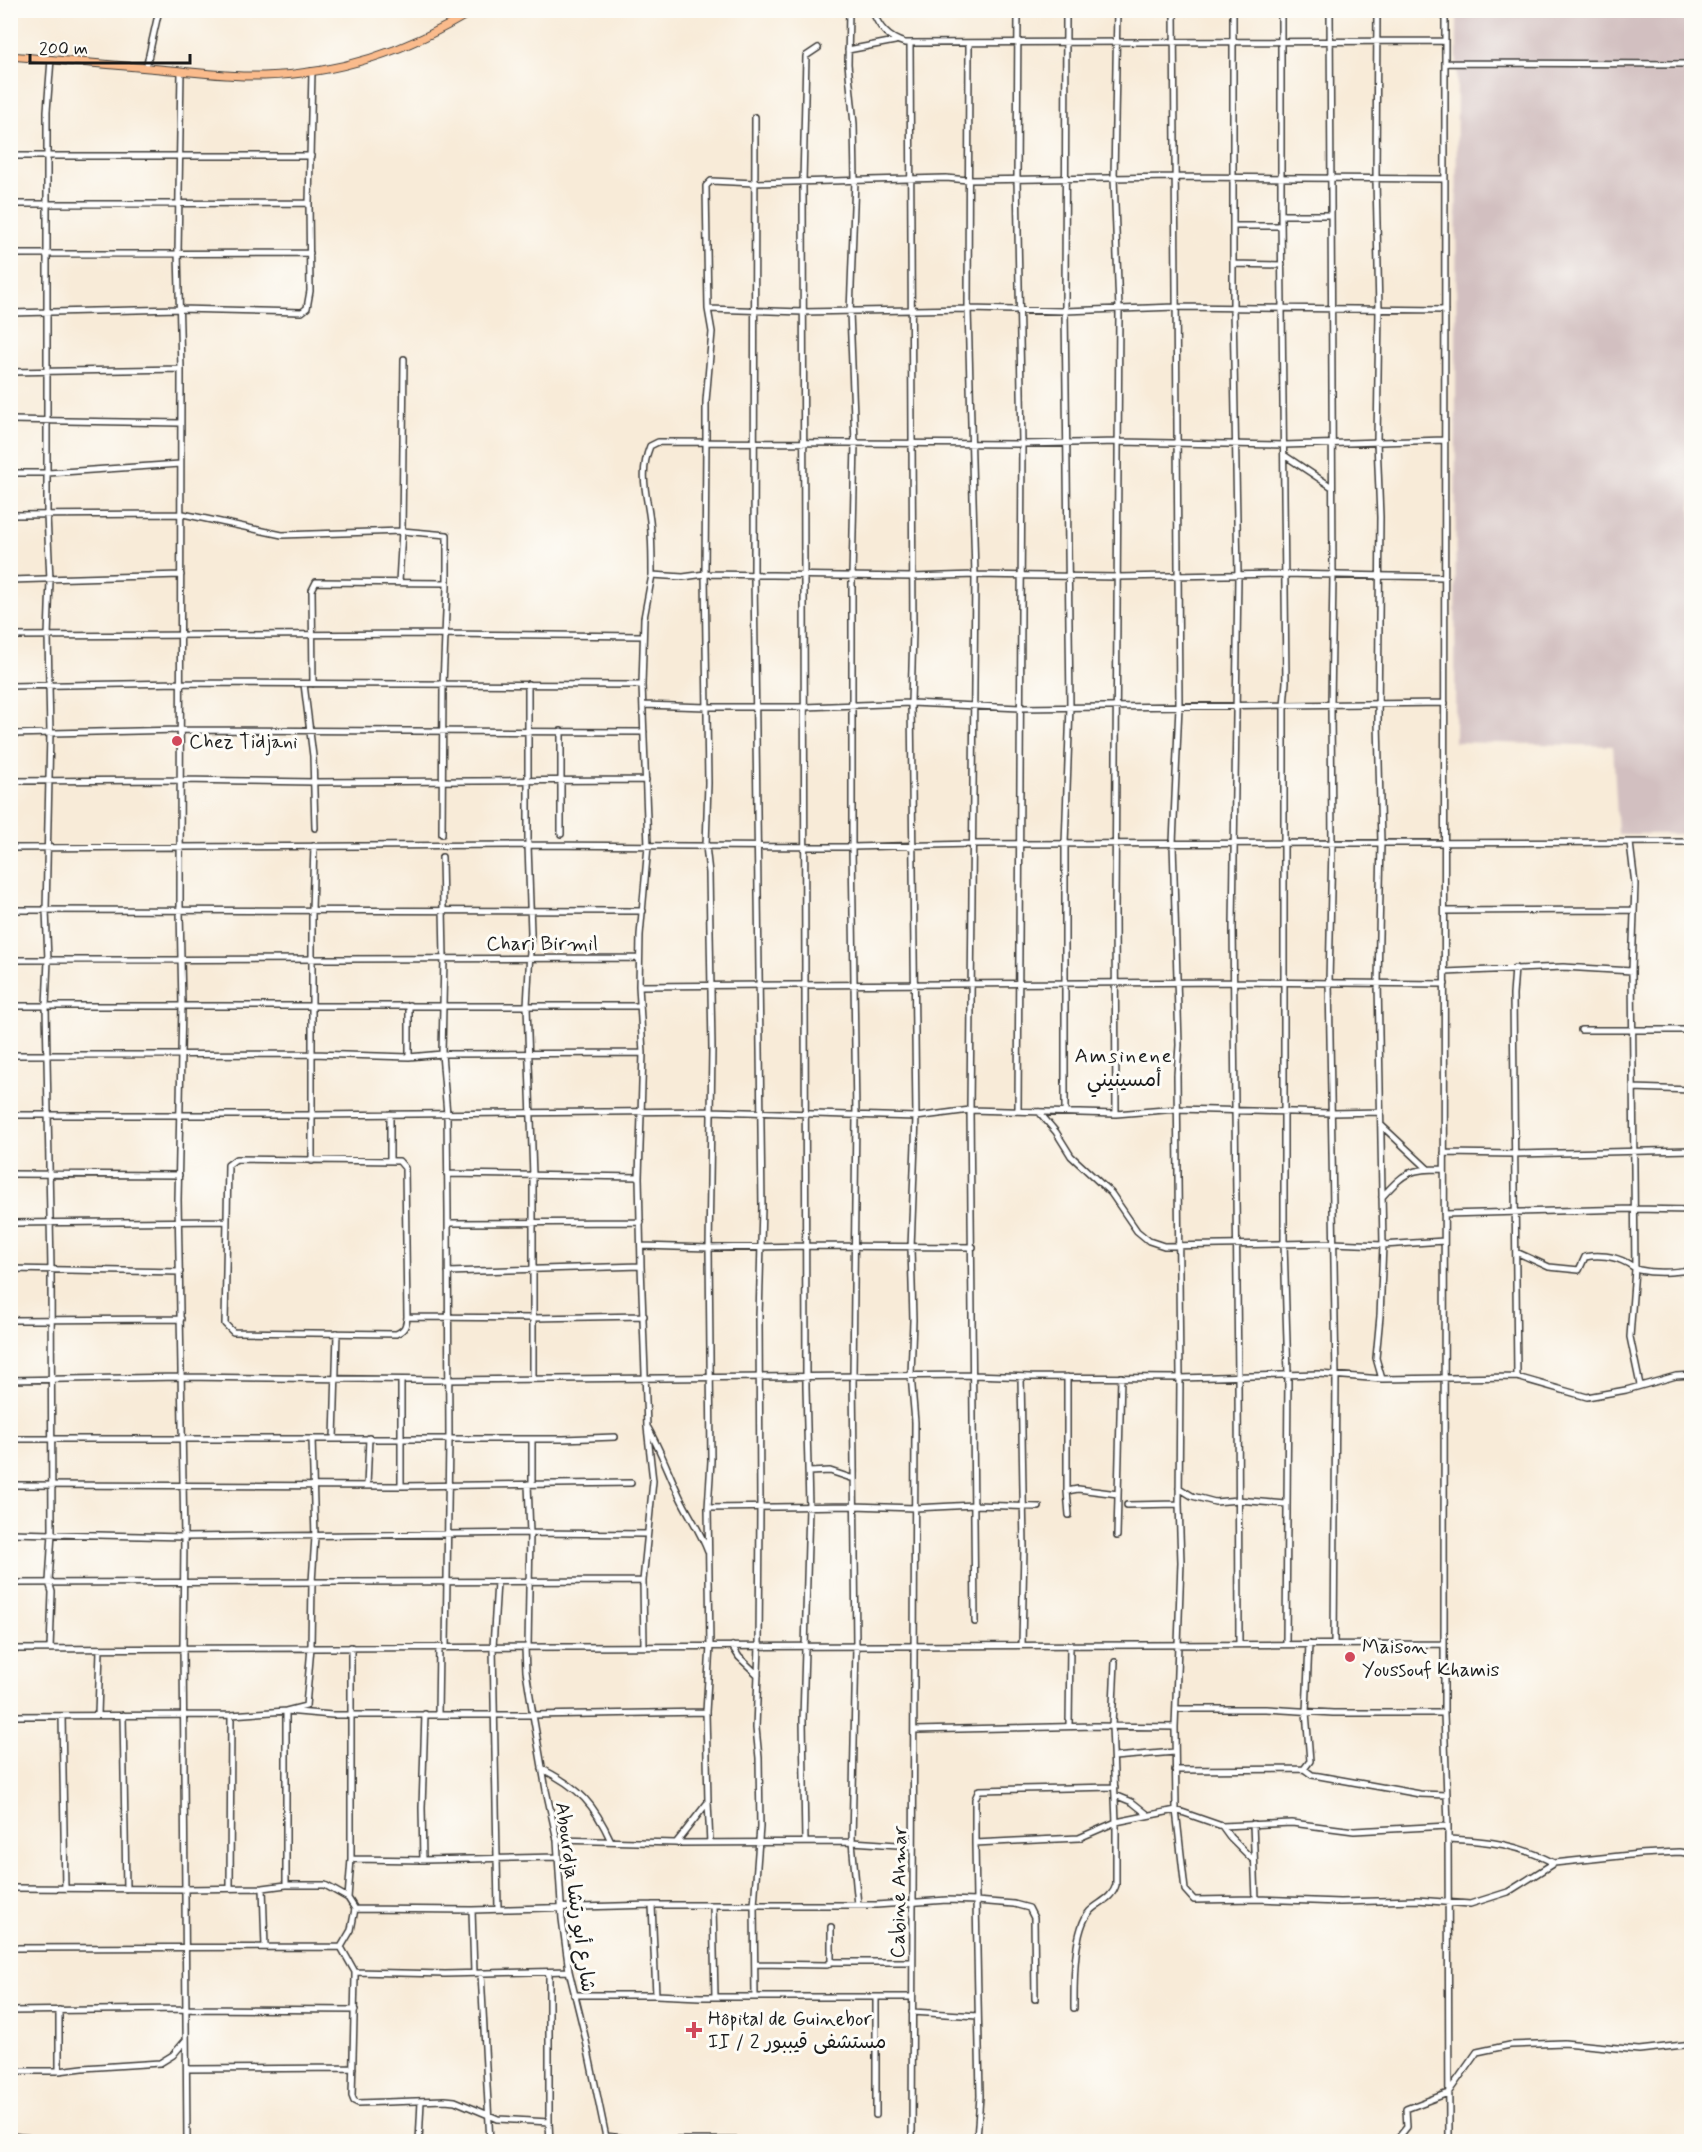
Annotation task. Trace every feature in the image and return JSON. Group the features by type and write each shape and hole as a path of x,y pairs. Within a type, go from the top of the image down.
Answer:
{"main road":[{"path":"10,56 243,76 312,71 352,63 393,51 437,32 474,10"}],"street":[{"path":"146,68 159,10"},
{"path":"849,10 848,50 854,124 855,180 850,312 855,443 852,577 852,847 856,1115 853,1376 856,1646 852,1842 858,1905"},
{"path":"872,10 886,34 895,40 909,43 1445,41"},
{"path":"1018,10 1017,178 1022,444 1018,1111"},
{"path":"1065,1112 1065,844 1070,706 1065,312 1066,10"},
{"path":"1116,1114 1115,844 1119,309 1114,178 1117,10"},
{"path":"1174,10 1179,706 1173,843 1179,1045 1177,1110 1181,1562 1175,1770 1176,1810 1185,1890 1194,1900 1256,1899 1340,1902 1382,1900 1448,1901 1470,1904 1508,1892 1554,1863 1639,1854 1680,1852 1692,1854"},
{"path":"1233,10 1233,308 1238,575 1234,982 1239,1644"},
{"path":"1281,10 1283,574 1286,682 1283,983 1284,1243 1288,1375 1286,1644"},
{"path":"1330,10 1333,576 1329,982 1336,1376 1334,1644"},
{"path":"1377,10 1376,180 1379,310 1377,441 1381,843 1378,982 1383,1245 1376,1359 1382,1379"},
{"path":"1445,10 1444,1713 1448,1826 1449,2142"},
{"path":"848,50 895,40"},
{"name":"Cabine Ahmar","path":"909,43 912,309 911,704 916,1117 911,1248 913,1320 911,1375 915,1422 912,2141"},
{"path":"969,43 968,309 975,575 970,1110 975,1622"},
{"path":"805,1842 803,1719 809,1472 803,847 805,707 802,441 803,182 806,56 818,48"},
{"path":"50,1649 52,1592 49,1582 52,1533 51,1269 46,910 50,733 48,636 50,580 47,515 47,111 51,59"},
{"path":"1445,63 1692,64"},
{"path":"181,71 178,252 181,369 180,911 182,1005 179,1222 184,1487 184,1948 188,2069 187,2142"},
{"path":"10,313 179,309 302,312 307,308 310,291 312,71"},
{"path":"755,117 754,575 761,1247 759,1646 756,1728 759,1758 759,1843 754,1905 755,1997"},
{"path":"10,156 311,156"},
{"path":"710,1843 706,1712 710,1646 708,1508 711,1461 709,1248 712,985 710,873 706,846 708,783 705,574 706,401 712,332 708,309 706,186 711,182 755,183 911,178 968,180 1176,177 1445,179"},
{"path":"10,204 309,203"},
{"path":"1281,215 1331,215"},
{"path":"1234,226 1281,226"},
{"path":"10,254 310,253"},
{"path":"1233,264 1282,265"},
{"path":"708,309 754,312 968,309 1065,312 1176,307 1445,310"},
{"path":"399,582 402,531 404,359"},
{"path":"10,372 181,369"},
{"path":"10,420 180,423"},
{"path":"644,1646 643,1581 653,1480 647,1427 641,1266 639,1177 643,1053 639,958 648,846 642,685 643,636 652,575 651,532 643,482 646,456 650,446 658,442 754,441 1284,444 1445,440"},
{"path":"1284,455 1332,487"},
{"path":"10,473 48,473 180,464"},
{"path":"10,515 181,514 282,535 402,531 447,535 442,834"},
{"path":"652,575 1177,577 1283,574 1445,577"},
{"path":"10,580 181,575"},
{"path":"313,684 312,590 316,582 447,582"},
{"path":"10,636 444,634 643,636"},
{"path":"10,686 181,683 642,685"},
{"path":"304,684 314,782 315,828"},
{"path":"528,684 528,845 531,910 526,1006 533,1176 534,1378"},
{"path":"643,705 805,707 911,704 1020,708 1445,703"},
{"path":"10,734 180,730 644,732"},
{"path":"561,731 561,834"},
{"path":"10,781 646,780"},
{"path":"10,848 528,845 852,847 972,844 1692,842"},
{"path":"1630,843 1635,884 1632,971 1635,1269 1630,1337 1640,1385"},
{"path":"312,1161 314,846"},
{"path":"442,857 444,909 442,1054 447,1114 448,1223 449,1439 446,1647"},
{"path":"10,910 643,911"},
{"path":"1445,911 1634,910"},
{"path":"10,945 11,960"},
{"name":"Chari Birmil","path":"11,960 639,958"},
{"path":"1445,972 1563,967 1632,971"},
{"path":"1515,968 1512,995 1517,1377"},
{"path":"639,986 1234,982 1444,984"},
{"path":"10,1006 313,1005 360,1008 409,1005 640,1006"},
{"path":"409,1005 409,1057"},
{"path":"1581,1030 1692,1030"},
{"path":"10,1055 313,1054 409,1057 442,1054 643,1053"},
{"path":"1634,1088 1692,1090"},
{"path":"10,1115 531,1114 710,1111 916,1117 970,1110 1116,1114 1177,1110 1284,1113 1381,1112"},
{"path":"1039,1112 1056,1132 1071,1156 1111,1193 1137,1231 1156,1245 1284,1243 1383,1245 1444,1241"},
{"path":"390,1114 390,1161"},
{"path":"1381,1124 1428,1169"},
{"path":"1444,1153 1515,1154 1692,1150"},
{"path":"236,1159 390,1161 399,1161 405,1168 407,1317 406,1326 402,1332 396,1334 233,1332 229,1330 225,1324 226,1221 228,1165 231,1161 236,1159"},
{"path":"1382,1197 1401,1176 1428,1169 1444,1169"},
{"path":"10,1174 179,1175"},
{"path":"447,1174 639,1177"},
{"path":"1444,1214 1633,1209 1692,1210"},
{"path":"10,1223 226,1221"},
{"path":"448,1223 641,1222"},
{"path":"642,1246 973,1247"},
{"path":"1516,1252 1548,1267 1579,1270 1585,1257 1595,1255 1616,1259 1635,1269 1656,1273 1692,1270"},
{"path":"448,1272 641,1266"},
{"path":"10,1269 180,1272"},
{"path":"407,1317 644,1316"},
{"path":"10,1320 181,1319"},
{"path":"334,1439 337,1333"},
{"path":"973,1375 1180,1378 1288,1375 1382,1379 1517,1377 1587,1396 1626,1390 1676,1376 1692,1374"},
{"path":"10,1380 181,1377 448,1380 911,1375 1030,1377"},
{"path":"1021,1377 1024,1506 1022,1645"},
{"path":"1067,1377 1069,1515"},
{"path":"1117,1536 1121,1377"},
{"path":"400,1380 401,1486"},
{"path":"647,1427 659,1448 681,1500 704,1541 710,1559"},
{"path":"10,1439 615,1437"},
{"path":"367,1486 369,1438"},
{"path":"286,1711 306,1706 311,1647 315,1537 312,1439"},
{"name":"Abourdja شارع أبو رتشا","path":"532,1439 527,1647 533,1715 557,1840 569,1971 606,2139"},
{"path":"809,1472 830,1471 854,1479"},
{"path":"10,1485 184,1487 632,1483"},
{"path":"1179,1488 1192,1496 1215,1502 1238,1500 1286,1504"},
{"path":"1067,1491 1078,1489 1118,1494"},
{"path":"1127,1505 1179,1504"},
{"path":"708,1508 854,1506 915,1508 974,1505 1039,1507"},
{"path":"10,1533 184,1537 647,1534"},
{"path":"10,1583 643,1581"},
{"path":"497,1582 493,1647 498,1909"},
{"path":"1304,1769 1310,1761 1306,1712 1309,1644"},
{"path":"10,1649 1444,1644"},
{"path":"1069,1726 1070,1645"},
{"path":"732,1646 739,1657 758,1675"},
{"path":"348,1898 351,1859 351,1647"},
{"path":"438,1714 439,1647"},
{"path":"99,1715 100,1649"},
{"path":"1074,2008 1074,1969 1078,1940 1089,1912 1116,1889 1112,1726 1115,1662"},
{"path":"1176,1709 1444,1713"},
{"path":"10,1716 231,1715 286,1711 352,1714 533,1715 706,1712"},
{"path":"286,1711 286,1885"},
{"path":"423,1860 425,1714"},
{"path":"123,1715 126,1889"},
{"path":"230,1888 231,1715"},
{"path":"62,1716 65,1888"},
{"path":"915,1730 1069,1726 1175,1727"},
{"path":"1114,1757 1175,1752"},
{"path":"1175,1770 1304,1769 1312,1775 1420,1794 1447,1795"},
{"path":"542,1770 572,1787 592,1804 612,1841"},
{"path":"978,2139 980,2096 975,1799 979,1790 1114,1787"},
{"path":"1115,1795 1132,1802 1147,1814"},
{"path":"676,1843 708,1802"},
{"path":"975,1843 1079,1838 1116,1822 1176,1810 1222,1826 1292,1822 1354,1831 1448,1826"},
{"path":"1253,1824 1256,1899"},
{"path":"1222,1826 1254,1861"},
{"path":"1448,1839 1500,1842 1534,1852 1554,1863"},
{"path":"557,1840 676,1843 852,1842 913,1846"},
{"path":"351,1859 558,1857"},
{"path":"10,1888 184,1889 325,1885 348,1898 355,1909 351,1930 341,1947"},
{"path":"263,1888 265,1947"},
{"path":"355,1909 472,1910 652,1905 858,1905 976,1900 1014,1904 1029,1908 1034,1918 1035,1999"},
{"path":"652,1905 656,1995"},
{"path":"713,1905 715,1997"},
{"path":"472,1910 474,1974"},
{"path":"831,1927 831,1962"},
{"path":"10,1948 341,1947"},
{"path":"341,1947 355,1972 352,2096 354,2101 358,2103 445,2100 505,2120 549,2122"},
{"path":"755,1964 826,1965 831,1962 912,1962"},
{"path":"355,1972 474,1974 569,1971"},
{"path":"549,1972 550,2142"},
{"path":"481,1973 490,2142"},
{"path":"574,1995 912,1997"},
{"path":"876,1997 876,2115"},
{"path":"59,2010 59,2071"},
{"path":"10,2011 355,2010"},
{"path":"912,2012 978,2016"},
{"path":"10,2071 59,2071 160,2063 173,2055 186,2039"},
{"path":"1395,2142 1407,2127 1406,2109 1448,2093 1477,2052 1510,2046 1564,2043 1640,2050 1692,2044"},
{"path":"188,2069 353,2068"},
{"path":"419,2142 421,2101"},
{"path":"10,2136 30,2138 34,2142"},
{"path":"606,2139 641,2141 978,2139 1015,2142"}],"shaded area":[{"path":"1457,11 1691,11 1691,834 1618,834 1613,746 1455,742"}],"place":[{"name":"Chez Tidjani","path":"177,741"},
{"name":"Maison Youssouf Khamis","path":"1350,1657"},
{"name":"Hôpital de Guinebor II / مستشفى قيببور 2","path":"694,2030"}],"district":[{"name":"Amsinene أمسينيني","path":"1124,1067"}]}
